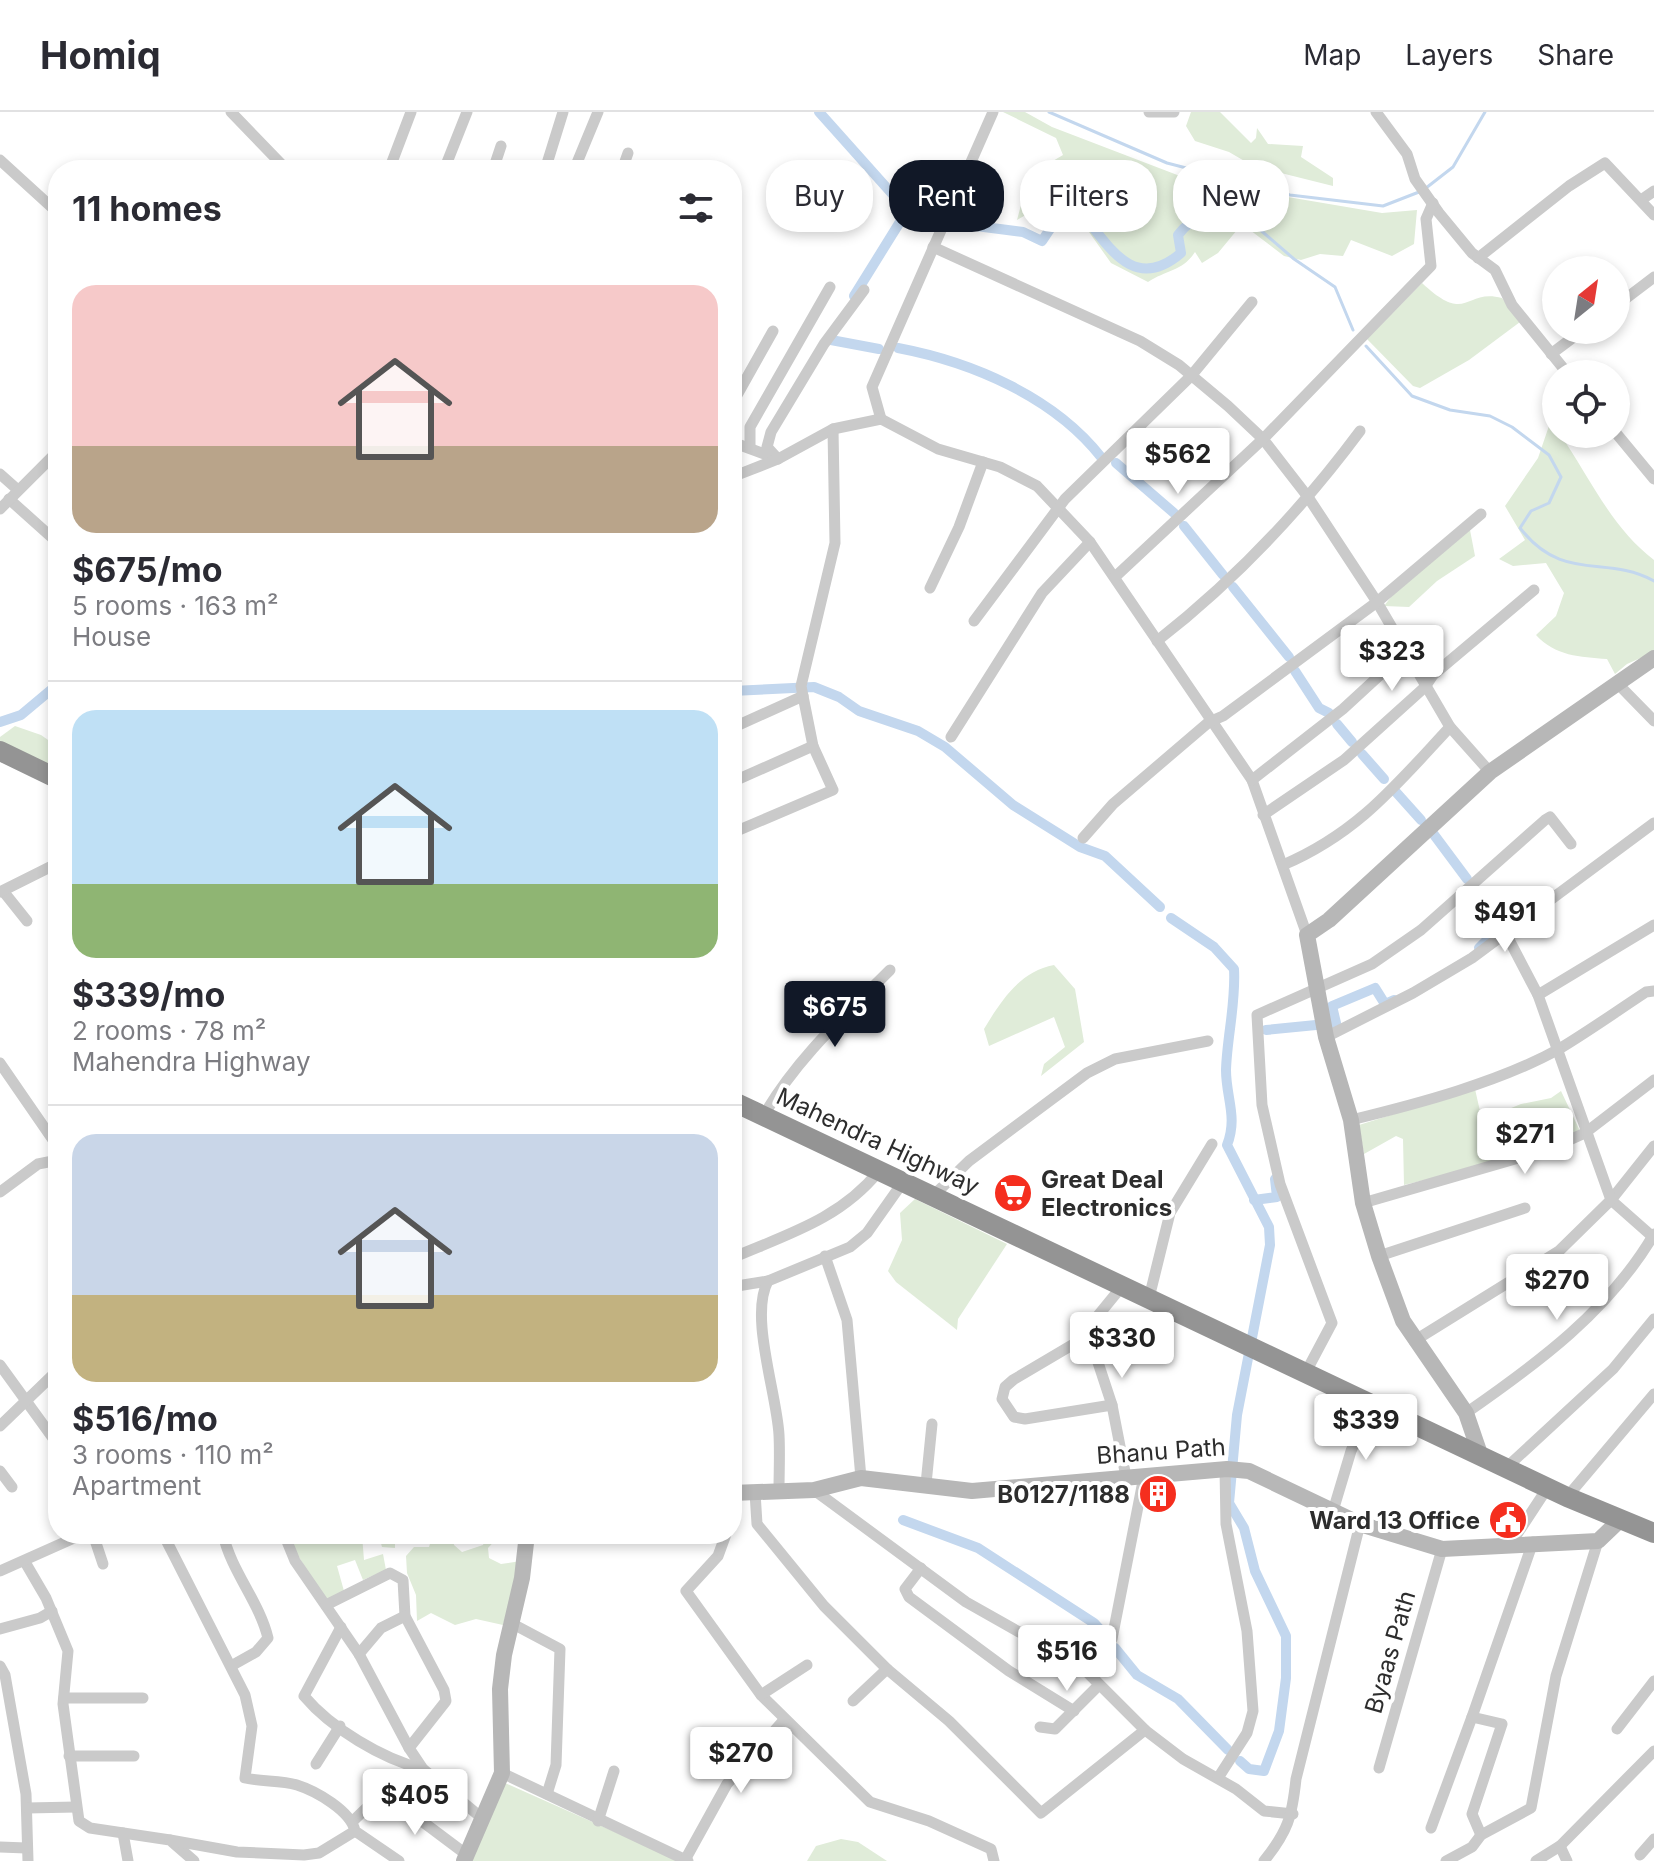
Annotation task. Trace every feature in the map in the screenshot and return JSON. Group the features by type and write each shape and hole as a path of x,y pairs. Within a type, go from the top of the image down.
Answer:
{"highway":[{"path":"2,757 48,775"},
{"name":"Mahendra Highway","path":"742,1105 1508,1466 1567,1497 1620,1520 1652,1528"}],"street":[{"path":"231,112 243,116 278,160"},
{"path":"393,160 411,112"},
{"path":"448,160 467,112"},
{"path":"548,160 563,112"},
{"path":"578,160 598,112"},
{"path":"881,419 872,387 993,112"},
{"path":"1149,112 1174,112"},
{"path":"1376,112 1407,154 1415,179 1478,258 1495,270 1512,305 1556,360"},
{"path":"496,160 501,146"},
{"path":"626,160 628,153"},
{"path":"0,160 48,204"},
{"path":"1478,258 1569,186 1605,163 1654,215"},
{"path":"1641,200 1654,191"},
{"path":"1115,577 1263,439 1431,266 1426,219 1433,203"},
{"path":"933,247 1140,341 1191,376 1263,439 1308,497 1377,602 1450,727 1490,772"},
{"path":"1630,295 1654,277"},
{"path":"750,446 750,427 830,287"},
{"path":"778,459 767,447 771,432 824,344 864,290"},
{"path":"974,621 1057,508 1191,376 1252,302"},
{"path":"742,386 773,331"},
{"path":"1551,354 1564,344"},
{"path":"742,473 778,459 833,429 881,419 938,449 983,462 1037,486 1090,542 1209,722 1252,780 1307,935 1326,1037 1351,1120 1363,1203 1379,1256 1414,1341 1466,1413 1480,1454"},
{"path":"742,829 833,790 813,746 802,693 835,543 833,429"},
{"path":"1157,641 1208,602 1308,497 1360,431"},
{"path":"742,444 778,459"},
{"path":"1628,448 1654,479"},
{"path":"0,509 48,461"},
{"path":"930,588 959,527 983,462"},
{"path":"0,474 14,495 48,532"},
{"path":"1083,838 1113,804 1209,722 1223,716 1377,602 1481,514"},
{"path":"951,737 1042,593 1090,542"},
{"path":"1263,815 1344,760 1425,687 1433,675 1534,590"},
{"path":"1252,780 1343,709 1405,652"},
{"path":"1307,935 1329,920 1490,772 1654,658"},
{"path":"1616,682 1654,721"},
{"path":"742,723 802,693"},
{"path":"1283,865 1324,847 1366,816 1450,727"},
{"path":"742,778 813,746"},
{"path":"1306,1372 1332,1323 1280,1184 1262,1105 1257,1015 1372,964 1421,930 1550,817 1571,844"},
{"path":"1326,1037 1413,993 1505,932 1654,823"},
{"path":"27,921 1,892 48,868"},
{"path":"1538,995 1654,925"},
{"path":"1466,1413 1521,1374 1595,1312 1654,1237 1611,1200 1567,1084 1538,995 1505,932"},
{"path":"764,1115 782,1084 816,1043 890,970"},
{"path":"1351,1120 1426,1101 1557,1050 1646,992 1654,991"},
{"path":"933,1196 969,1161 1087,1073 1115,1059 1208,1041"},
{"path":"0,1063 48,1133"},
{"path":"1363,1203 1511,1162 1585,1133 1654,1080"},
{"path":"1149,1298 1170,1213 1212,1144"},
{"path":"1414,1341 1559,1251 1611,1200 1654,1146"},
{"path":"0,1192 38,1164 48,1160"},
{"path":"742,1254 813,1224 840,1208 858,1197 879,1171"},
{"path":"742,1284 768,1281 850,1247 867,1233 903,1182"},
{"path":"1379,1256 1525,1208"},
{"path":"825,1256 847,1320 861,1478"},
{"path":"768,1281 762,1292 762,1313 779,1433 779,1491"},
{"path":"1123,1285 1087,1329 1112,1405 1126,1477"},
{"path":"1508,1466 1613,1369 1654,1319"},
{"path":"1089,1335 1013,1380 1005,1387 1002,1399 1014,1417 1025,1419 1112,1405"},
{"path":"0,1365 48,1432"},
{"path":"0,1426 48,1380"},
{"path":"1567,1497 1654,1394"},
{"path":"1333,1511 1351,1451 1372,1403"},
{"path":"926,1484 932,1424"},
{"path":"1218,1778 1247,1733 1253,1711 1247,1631 1226,1524 1226,1469"},
{"name":"Bhanu Path","path":"742,1494 814,1490 861,1478 972,1491 1226,1469 1249,1471 1360,1524 1442,1549 1598,1541"},
{"path":"0,1471 12,1487"},
{"path":"1083,1668 1112,1639 1144,1476"},
{"path":"1510,1545 1548,1487"},
{"path":"814,1490 966,1602 1083,1668 1145,1730 1264,1811 1293,1814"},
{"path":"755,1492 757,1524 824,1606 887,1669 949,1721 1041,1813 1145,1730"},
{"path":"1446,1861 1472,1847 1481,1835 1531,1808 1556,1676 1598,1541 1620,1520"},
{"path":"1264,1861 1285,1836 1293,1814 1296,1779 1360,1524"},
{"path":"1431,1828 1533,1542"},
{"path":"0,1570 62,1544"},
{"path":"96,1544 103,1564"},
{"path":"168,1544 245,1695 252,1726 245,1778 294,1784 399,1861"},
{"path":"225,1544 268,1638 256,1652 231,1666"},
{"path":"288,1544 295,1561 359,1654 417,1767"},
{"path":"406,1787 410,1808 415,1816 465,1858 502,1773 500,1689 526,1544"},
{"path":"722,1544 718,1556 686,1591 761,1695 870,1802 929,1821 991,1849 994,1861"},
{"name":"Byaas Path","path":"1379,1768 1442,1549"},
{"path":"25,1562 52,1611 68,1651 64,1698 69,1756 76,1807 79,1821 84,1826 264,1858 324,1857 380,1795 406,1787 417,1767"},
{"path":"921,1568 905,1589 909,1597 985,1655 1074,1711"},
{"path":"326,1605 390,1573 403,1580 405,1616 444,1690 446,1701 409,1748"},
{"path":"0,1629 40,1618 52,1611"},
{"path":"359,1654 381,1628 405,1616"},
{"path":"511,1623 560,1649 556,1765 547,1794"},
{"path":"341,1627 304,1696 340,1726 417,1767 483,1819"},
{"path":"761,1695 807,1665"},
{"path":"0,1666 8,1691 27,1808 28,1861"},
{"path":"853,1701 887,1669"},
{"path":"1617,1729 1654,1681"},
{"path":"1040,1727 1055,1729 1099,1685"},
{"path":"64,1698 143,1698"},
{"path":"1472,1717 1502,1724 1472,1814 1481,1835"},
{"path":"502,1773 598,1821 687,1860 727,1784 784,1720"},
{"path":"316,1764 340,1726"},
{"path":"1536,1861 1560,1846 1654,1751"},
{"path":"69,1756 134,1756"},
{"path":"598,1821 614,1771"},
{"path":"27,1808 76,1807"},
{"path":"123,1833 128,1861"},
{"path":"1640,1855 1654,1839"},
{"path":"170,1840 194,1861"},
{"path":"1560,1846 1567,1861"},
{"path":"0,1847 26,1848"}],"green space":[{"path":"1003,112 1025,112 1052,127 1138,160 1054,160 1063,155 1056,138"},
{"path":"1191,112 1220,112 1251,143 1256,138 1257,128 1268,144 1303,146 1301,157 1333,178 1333,186 1289,175 1289,160 1243,160 1195,141 1186,126"},
{"path":"1157,167 1173,173 1173,232 1235,232 1218,253 1202,263 1195,252 1180,267 1148,282 1111,263 1089,232 1157,232"},
{"path":"1289,197 1382,213 1417,210 1414,244 1392,256 1351,240 1343,256 1320,254 1301,260 1284,256 1252,232 1289,232"},
{"path":"1422,283 1437,296 1458,304 1480,297 1502,298 1520,322 1469,360 1420,388 1413,386 1367,339"},
{"path":"1542,446 1569,448 1625,533 1654,560 1654,652 1627,664 1615,674 1607,659 1560,651 1536,635 1556,616 1564,593 1546,563 1513,566 1499,559 1525,540 1505,506 1538,458"},
{"path":"1470,530 1475,556 1437,581 1409,607 1384,606 1398,588"},
{"path":"15,726 41,735 48,740 48,770 0,746 0,737"},
{"path":"1054,965 1075,989 1084,1042 1041,1076 1044,1064 1065,1047 1054,1017 989,1046 984,1029 1021,981 1042,968"},
{"path":"1475,1089 1482,1120 1521,1104 1551,1098 1561,1091 1580,1131 1539,1148 1531,1132 1515,1134 1518,1157 1404,1185 1403,1139 1396,1136 1364,1154 1359,1125"},
{"path":"915,1199 1007,1244 958,1319 957,1330 896,1282 888,1271 902,1240 900,1213"},
{"path":"292,1544 363,1544 364,1560 383,1554 386,1570 363,1580 355,1560 337,1566 344,1591 326,1601"},
{"path":"381,1544 395,1544 395,1548 382,1547"},
{"path":"430,1544 454,1544 462,1552 492,1544 488,1548 489,1558 501,1564 521,1561 503,1625 476,1619 455,1625 431,1613 417,1621 416,1595 407,1573 406,1556 414,1547 429,1547"},
{"path":"505,1783 680,1861 472,1861"},
{"path":"841,1839 858,1842 887,1861 807,1861 816,1846"}],"waterway":[{"path":"819,112 889,190"},
{"path":"1049,112 1167,163 1290,195 1383,206 1419,192"},
{"path":"1426,188 1453,167 1485,112"},
{"path":"1004,230 1023,232 1042,241 1064,208 1076,206 1120,258 1133,266 1147,269 1163,265 1181,253 1178,235 1181,232"},
{"path":"854,296 894,232"},
{"path":"1263,232 1294,259 1335,287 1353,330"},
{"path":"831,340 879,349"},
{"path":"1366,346 1412,396 1450,410 1490,416 1512,427 1549,455 1561,477 1549,503 1531,511 1520,528 1536,545 1569,562 1619,569 1654,581"},
{"path":"898,348 954,362 1010,385 1060,417 1101,457"},
{"path":"1116,463 1174,513"},
{"path":"1184,526 1223,575"},
{"path":"1233,587 1289,657"},
{"path":"1295,671 1319,708 1329,713"},
{"path":"742,691 814,687 839,697 859,711 918,731 945,747 1013,805 1080,847 1105,856 1160,907"},
{"path":"0,722 21,715 48,692"},
{"path":"1337,724 1352,742"},
{"path":"1362,754 1384,779"},
{"path":"1395,791 1421,820"},
{"path":"1432,832 1467,879"},
{"path":"1475,892 1497,930 1479,948"},
{"path":"1171,918 1214,947 1234,969 1226,1070 1232,1116 1227,1145 1269,1227 1270,1245 1237,1415 1229,1503 1244,1528 1255,1571 1286,1636 1286,1678 1279,1731 1264,1771 1249,1769 1240,1761"},
{"path":"1332,1023 1336,1023 1332,1006 1375,988 1385,1004 1394,1000"},
{"path":"1266,1030 1316,1025"},
{"path":"1254,1200 1277,1197 1275,1179"},
{"path":"903,1520 978,1548 1094,1623 1105,1635"},
{"path":"1115,1648 1137,1675 1178,1699 1228,1750"}],"place":[{"name":"Great Deal Electronics","path":"1013,1193"},
{"name":"B0127/1188","path":"1158,1494"},
{"name":"Ward 13 Office","path":"1508,1520"}]}
